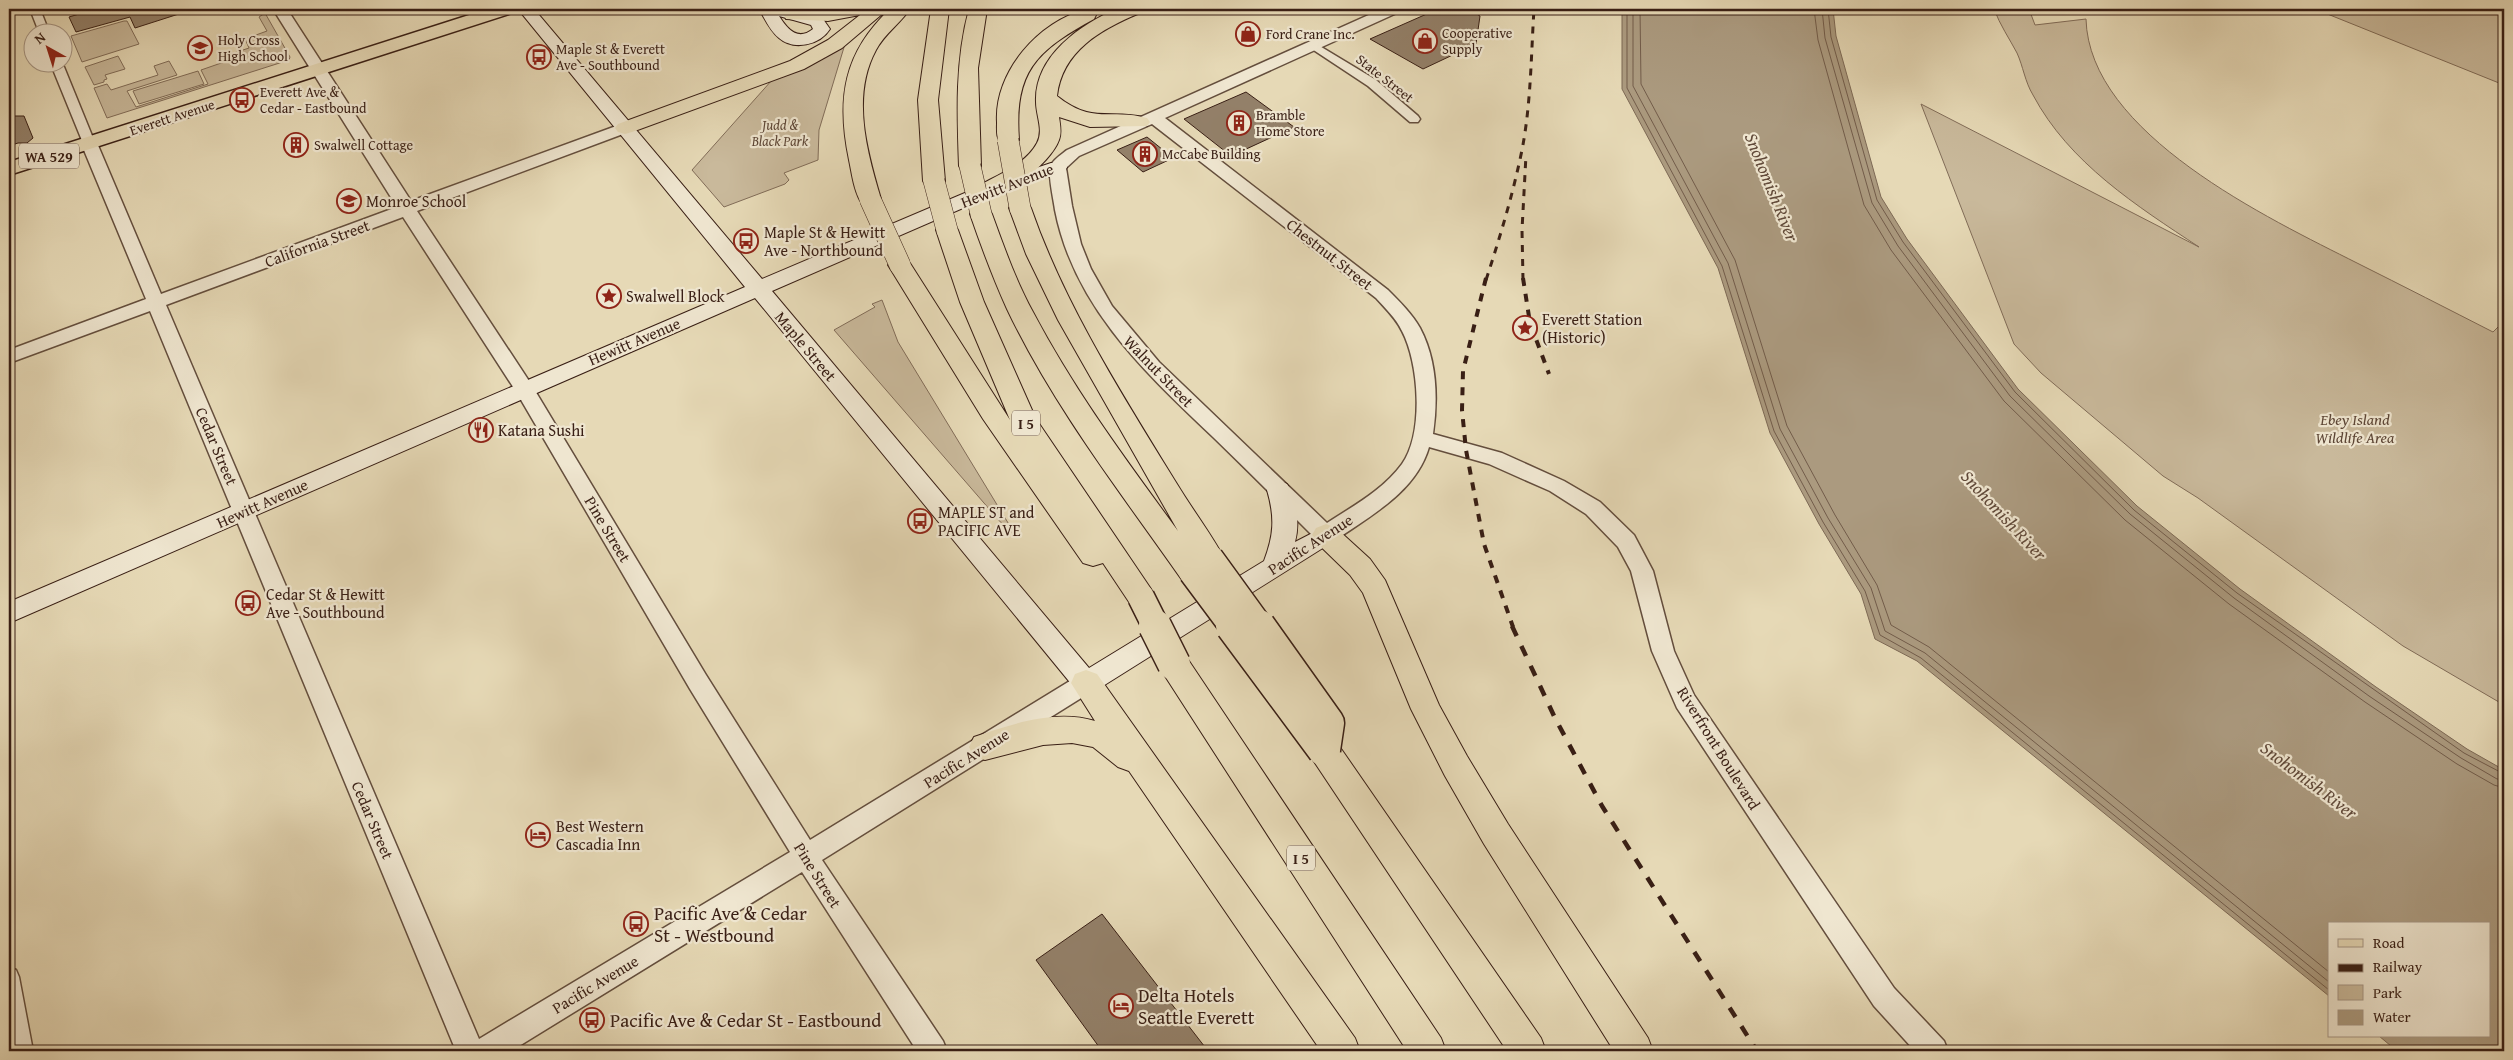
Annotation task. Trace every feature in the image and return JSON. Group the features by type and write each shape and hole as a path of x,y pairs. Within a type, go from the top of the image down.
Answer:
{"highway":[{"path":"793,16 828,15 861,9"},
{"path":"625,128 797,65 835,44 879,9"},
{"path":"901,9 868,45 858,68 854,85 852,106 857,156 870,199 900,265 948,346 1036,480 1136,601"},
{"name":"I 5","path":"940,9 928,100 934,181 946,230 972,302 1024,422 1174,664 1428,1051"},
{"path":"978,9 969,40 965,82 970,166 984,202 990,244 1012,295 1037,344 1093,431 1201,565 1528,1051"},
{"path":"1101,9 1073,22 1048,39 1021,67 1011,87 1006,107 1008,140 1020,208 1030,241 1056,296 1173,503 1201,565"},
{"path":"984,202 1041,154 1050,140 1046,98 1058,62 1069,47 1094,28 1133,9"},
{"path":"1046,98 1061,112 1080,120 1147,119"},
{"path":"1326,535 1360,567 1374,588 1426,709 1456,766 1496,834 1635,1051"},
{"path":"1086,683 1342,1051"},
{"path":"985,747 1041,732 1075,731 1101,736 1148,772"}],"main road":[{"name":"Everett Avenue","path":"9,169 506,9"},
{"name":"Maple Street","path":"526,9 1086,683"},
{"path":"767,9 782,33 789,39 803,40 813,37 822,29 817,22 774,9"},
{"name":"Hewitt Avenue","path":"9,613 844,251 984,202 1024,180 1058,167"},
{"path":"1274,568 1287,532 1287,512 1279,490"},
{"name":"Pacific Avenue","path":"1086,683 1326,535"}],"street":[{"path":"35,9 40,22"},
{"name":"Pine Street","path":"280,9 317,70 409,208 524,389 698,682 806,856 933,1051"},
{"name":"Hewitt Avenue","path":"1058,167 1073,154 1147,119 1394,9"},
{"name":"State Street","path":"1313,45 1372,83 1414,119"},
{"name":"Cedar Street","path":"60,72 470,1051"},
{"name":"Chestnut Street","path":"1147,119 1382,294 1396,308 1411,330 1418,350 1426,394 1422,438"},
{"name":"California Street","path":"9,357 625,128"},
{"name":"Walnut Street","path":"1058,167 1064,214 1075,252 1089,283 1110,318 1158,372 1326,535"},
{"name":"Pacific Avenue","path":"1326,535 1393,488 1410,467 1422,438"},
{"name":"Riverfront Boulevard","path":"1422,438 1496,458 1558,486 1593,508 1626,541 1642,571 1664,650 1685,701 1884,997 1934,1051"},
{"name":"Pacific Avenue","path":"485,1051 985,747 1086,683"},
{"path":"9,978 22,1051"}],"green space":[{"name":"Ebey Island Wildlife Area","path":"1994,9 2029,9 2035,25 2086,19 2095,61 2117,99 2150,135 2190,168 2234,197 2320,245 2493,332 2504,321 2504,705 2403,646 2198,498 2163,476 2041,373 2014,344 1921,104 2199,247 2152,216 2106,181 2065,142 2030,90 2017,53"},
{"path":"2315,9 2504,9 2504,85"},
{"path":"265,13 290,57 289,60 107,118 94,88 107,84 111,90 158,75 154,66 169,61 177,75 127,91 136,107 208,84 201,70 227,61 225,56 249,48 245,39 267,31 259,17"},
{"path":"127,21 139,44 82,62 72,36"},
{"name":"Judd & Black Park","path":"845,44 819,130 818,160 784,173 789,180 785,184 724,207 692,170 772,80"},
{"path":"118,56 125,69 105,75 107,79 104,82 94,85 85,67"},
{"path":"198,71 204,84 139,104 133,91"},
{"path":"882,300 898,342 1013,531 1010,533 834,330 875,307 872,304"}],"water":[{"name":"Snohomish River","path":"1622,9 1833,9 1836,36 1881,197 1907,239 2018,389 2137,506 2240,589 2376,687 2467,749 2504,770 2504,1051 2397,1051 2381,1038 2490,1038 2490,922 2328,922 2328,995 1917,661 1875,639 1861,594 1819,524 1770,433 1718,268 1622,89"}],"building":[{"path":"96,9 185,9 185,12 135,28 130,17 76,32 69,17"},
{"name":"Cooperative Supply","path":"1438,9 1468,9 1480,16 1476,44 1423,69 1370,39"},
{"name":"Bramble Home Store","path":"1246,92 1294,127 1231,156 1184,119"},
{"path":"9,116 24,116 33,138 27,143 9,146"},
{"name":"McCabe Building","path":"1147,137 1173,158 1143,172 1117,150"},
{"name":"Delta Hotels Seattle Everett","path":"1102,914 1208,1051 1102,1051 1036,960"}],"railway":[{"path":"1486,280 1515,183 1522,150 1529,98 1534,9"},
{"path":"1523,280 1522,230 1526,155"},
{"path":"1486,278 1463,371 1462,410 1466,450 1484,544 1513,627"},
{"path":"1523,278 1530,323 1549,374"},
{"path":"1512,626 1555,718 1602,806 1757,1051"}],"place":[{"name":"Ford Crane Inc.","path":"1248,34"},
{"name":"Cooperative Supply","path":"1425,41"},
{"name":"Holy Cross High School","path":"200,48"},
{"name":"Maple St & Everett Ave - Southbound","path":"539,57"},
{"name":"Everett Ave & Cedar - Eastbound","path":"242,100"},
{"name":"Bramble Home Store","path":"1239,123"},
{"name":"Swalwell Cottage","path":"296,145"},
{"name":"McCabe Building","path":"1145,154"},
{"name":"Monroe School","path":"349,201"},
{"name":"Maple St & Hewitt Ave - Northbound","path":"746,241"},
{"name":"Swalwell Block","path":"609,296"},
{"name":"Everett Station (Historic)","path":"1525,328"},
{"name":"Katana Sushi","path":"481,430"},
{"name":"MAPLE ST and PACIFIC AVE","path":"920,521"},
{"name":"Cedar St & Hewitt Ave - Southbound","path":"248,603"},
{"name":"Best Western Cascadia Inn","path":"538,835"},
{"name":"Pacific Ave & Cedar St - Westbound","path":"636,924"},
{"name":"Delta Hotels Seattle Everett","path":"1121,1006"},
{"name":"Pacific Ave & Cedar St - Eastbound","path":"592,1020"}]}
